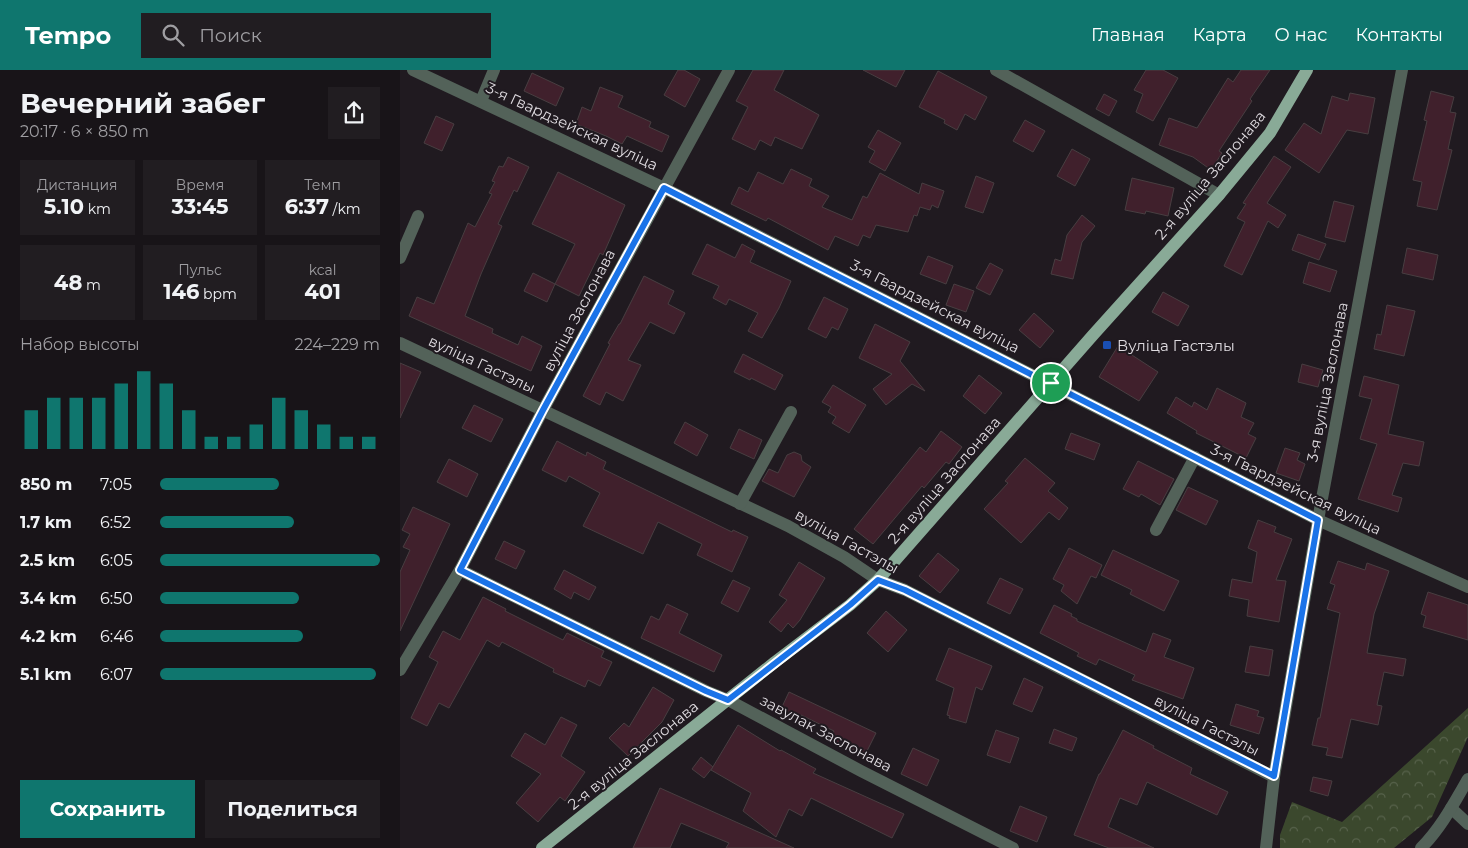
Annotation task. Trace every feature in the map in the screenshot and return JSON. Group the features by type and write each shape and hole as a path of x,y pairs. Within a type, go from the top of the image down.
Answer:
{"main road":[{"name":"2-я вуліца Заслонава","path":"542,848 850,605 878,580 1219,195 1270,133 1307,70"}],"street":[{"name":"3-я Гвардзейская вуліца","path":"413,70 664,188 1318,520 1468,586"},
{"path":"481,101 494,70"},
{"name":"вуліца Заслонава","path":"400,670 460,570 543,410 729,70"},
{"path":"996,70 1219,195"},
{"name":"3-я вуліца Заслонава","path":"1266,848 1274,776 1318,520 1402,70"},
{"path":"400,258 418,216"},
{"name":"вуліца Гастэлы","path":"400,343 740,504 828,548 878,580 905,590 1274,776"},
{"path":"740,504 791,412"},
{"path":"1156,530 1195,457"},
{"name":"завулак Заслонава","path":"460,570 706,691 728,700 861,771 1013,848"},
{"path":"1421,848 1451,808 1468,779"},
{"path":"1451,808 1468,824"}],"green space":[{"path":"1468,708 1468,737 1432,817 1394,848 1280,848 1280,835 1292,802 1342,822"}],"building":[{"path":"678,70 684,70 700,79 685,107 664,95"},
{"path":"753,70 784,70 774,90 819,115 802,149 775,137 771,146 760,140 755,150 732,139 748,107 736,101"},
{"path":"863,70 905,70 896,87"},
{"path":"1146,70 1163,70 1178,78 1153,121 1136,112 1143,94 1134,90"},
{"path":"1241,70 1270,70 1219,151 1222,153 1211,170 1193,157 1159,145 1169,118 1197,128 1228,78 1233,82"},
{"path":"938,71 987,97 975,120 965,114 957,130 944,123 945,120 919,107"},
{"path":"532,73 564,88 556,106 524,91"},
{"path":"600,87 623,96 618,107 651,122 649,127 669,136 662,152 627,136 622,144 576,124 582,107 591,111"},
{"path":"1431,91 1454,97 1450,112 1456,113 1448,149 1452,150 1437,210 1417,206 1422,182 1413,180 1427,121 1424,120"},
{"path":"1350,93 1375,98 1368,134 1347,130 1319,173 1285,150 1304,123 1321,134 1332,96 1348,101"},
{"path":"1104,94 1117,101 1109,116 1096,109"},
{"path":"436,116 454,124 442,151 424,143"},
{"path":"1025,120 1045,131 1033,152 1013,141"},
{"path":"878,130 901,143 885,171 869,162 875,151 868,147"},
{"path":"1072,149 1090,159 1075,186 1057,176"},
{"path":"1274,156 1291,167 1267,203 1286,215 1278,228 1268,221 1242,275 1224,266 1245,222 1237,218 1246,204 1243,203"},
{"path":"508,157 529,167 517,192 514,190 498,224 502,226 465,316 493,329 492,333 518,345 522,336 542,346 531,371 409,316 417,297 434,304 468,223 475,227 492,194 489,193 495,182 492,181 499,166 503,167"},
{"path":"791,169 812,179 809,186 829,196 822,207 852,220 863,196 867,198 880,173 919,194 922,183 944,191 938,208 932,205 930,210 920,207 917,216 914,215 908,232 876,225 870,238 863,235 858,246 835,236 828,250 768,218 766,221 731,204 739,187 748,192 758,172 783,184"},
{"path":"558,172 625,205 603,255 600,253 579,296 555,284 575,244 532,224"},
{"path":"976,176 994,183 983,213 965,207"},
{"path":"1132,178 1174,188 1168,216 1146,211 1145,214 1125,210"},
{"path":"1334,201 1354,206 1345,242 1325,237"},
{"path":"1082,215 1095,226 1082,242 1073,279 1051,274 1055,259 1061,261 1067,235"},
{"path":"1298,234 1326,244 1319,260 1292,250"},
{"path":"707,244 735,258 742,244 755,251 750,262 791,281 779,308 762,338 748,331 758,313 729,299 726,305 713,298 719,286 692,274"},
{"path":"1407,248 1438,255 1433,280 1402,273"},
{"path":"928,256 953,266 946,284 920,274"},
{"path":"1309,262 1337,271 1330,292 1303,283"},
{"path":"990,263 1003,270 990,295 976,288"},
{"path":"533,273 555,284 547,302 524,291"},
{"path":"644,276 674,291 668,304 685,313 674,334 650,322 628,360 641,365 623,401 606,392 600,405 583,396 610,344 608,343 620,324"},
{"path":"954,284 974,291 966,312 946,305"},
{"path":"1163,292 1189,306 1178,326 1152,312"},
{"path":"824,297 848,309 838,330 832,327 826,338 808,329"},
{"path":"1387,305 1415,311 1404,356 1374,349 1377,334 1381,335"},
{"path":"1034,313 1054,331 1040,348 1019,330"},
{"path":"875,324 910,342 900,361 925,391 912,384 886,405 873,389 892,374 859,358"},
{"path":"1118,346 1158,372 1139,401 1099,377"},
{"path":"743,354 783,375 775,390 734,372"},
{"path":"400,363 421,372 400,418"},
{"path":"1302,364 1323,370 1318,387 1298,382"},
{"path":"979,375 1002,393 985,414 963,396"},
{"path":"1364,376 1399,385 1388,434 1424,442 1419,466 1403,463 1392,495 1402,498 1398,512 1358,499 1377,444 1360,439 1372,399 1359,396"},
{"path":"833,385 866,405 849,433 832,423 836,417 828,412 831,407 822,402"},
{"path":"1217,388 1246,403 1241,417 1254,423 1248,434 1256,438 1246,458 1196,433 1197,431 1167,413 1176,397 1192,407 1194,402 1207,410"},
{"path":"474,405 503,419 491,442 462,428"},
{"path":"685,422 708,435 697,456 674,443"},
{"path":"739,429 762,440 754,459 730,448"},
{"path":"941,431 962,447 949,464 946,462 924,488 922,486 873,544 854,529 920,447 926,452"},
{"path":"1071,433 1100,444 1094,460 1065,449"},
{"path":"557,441 586,456 587,452 606,462 603,469 732,532 733,530 748,537 732,572 697,555 702,544 658,522 643,554 583,526 600,493 569,476 566,482 542,470"},
{"path":"1285,448 1300,453 1297,460 1305,464 1299,481 1276,473"},
{"path":"794,452 801,455 802,461 811,467 794,497 762,481 769,469 778,473 787,455"},
{"path":"1025,458 1055,483 1048,491 1068,508 1059,520 1049,512 1021,543 984,509 1008,483 1005,481"},
{"path":"449,459 478,474 467,497 437,482"},
{"path":"1138,461 1174,479 1160,505 1141,494 1139,497 1123,489"},
{"path":"1188,487 1218,501 1206,525 1176,510"},
{"path":"413,507 450,524 400,631 400,572 410,550 403,547 410,534 402,530"},
{"path":"1258,520 1276,527 1274,532 1292,539 1276,580 1286,581 1279,622 1247,616 1249,600 1229,596 1232,579 1252,583 1257,552 1248,548"},
{"path":"504,541 525,551 516,569 495,559"},
{"path":"1069,548 1102,565 1096,578 1091,576 1077,604 1061,591 1064,585 1053,579"},
{"path":"1113,550 1179,581 1164,611 1130,594 1132,590 1101,575"},
{"path":"938,553 959,570 940,593 919,576"},
{"path":"1338,561 1365,570 1367,563 1389,571 1374,614 1367,653 1406,659 1403,676 1384,672 1377,705 1382,706 1378,725 1351,719 1342,758 1326,755 1328,748 1312,745 1318,718 1320,718 1340,613 1327,609 1335,585 1330,583"},
{"path":"799,562 825,578 800,620 793,628 788,623 781,632 769,622 787,600 779,595"},
{"path":"564,570 596,587 589,600 574,592 571,599 554,589"},
{"path":"1000,578 1023,589 1010,614 987,603"},
{"path":"733,580 750,588 738,612 721,603"},
{"path":"1428,592 1468,605 1468,640 1423,627 1426,616 1421,614"},
{"path":"483,597 506,609 505,611 563,640 567,633 604,651 601,657 612,662 600,686 588,680 585,687 553,672 554,669 502,642 499,647 487,640 449,708 439,703 427,726 411,718 438,662 429,657 443,631 460,640"},
{"path":"667,604 688,614 679,633 722,655 714,672 641,638 651,616 659,620"},
{"path":"1054,605 1072,614 1071,616 1077,619 1077,621 1146,652 1153,633 1171,640 1164,657 1194,668 1183,699 1132,680 1135,675 1099,659 1096,665 1077,656 1079,653 1040,633"},
{"path":"886,611 907,630 888,652 867,633"},
{"path":"1250,646 1273,650 1269,676 1245,672"},
{"path":"949,648 992,666 982,690 976,687 966,723 949,718 950,716 947,715 954,688 936,680"},
{"path":"1024,678 1043,687 1032,712 1013,704"},
{"path":"653,687 674,700 662,722 628,756 609,738 624,723 629,727"},
{"path":"789,692 876,733 865,755 830,739 834,731 801,715 800,718 781,709"},
{"path":"1236,704 1259,711 1257,716 1264,718 1259,734 1230,725"},
{"path":"561,717 577,725 561,756 585,772 565,801 560,797 538,822 516,803 541,774 511,756 525,733 545,745"},
{"path":"738,725 780,751 816,769 813,773 904,814 892,838 811,798 802,816 789,809 776,837 743,811 751,793 711,770"},
{"path":"1054,729 1077,738 1072,751 1049,743"},
{"path":"996,730 1019,738 1010,763 987,755"},
{"path":"1123,730 1192,768 1190,774 1228,792 1217,815 1147,782 1137,805 1120,798 1108,827 1154,848 1109,848 1074,835 1099,774"},
{"path":"913,748 939,760 927,786 901,774"},
{"path":"701,757 713,767 704,778 692,769"},
{"path":"1313,777 1332,781 1328,796 1310,791"},
{"path":"660,788 794,848 726,848 729,843 681,823 670,848 633,848"},
{"path":"1020,806 1047,817 1037,842 1010,831"}],"place":[{"name":"Вуліца Гастэлы","path":"1107,345"}],"route":[{"path":"664,188 1051,383 1318,520 1274,776 905,590 878,580 850,605 728,700 706,691 460,570 543,410 664,188"}]}
